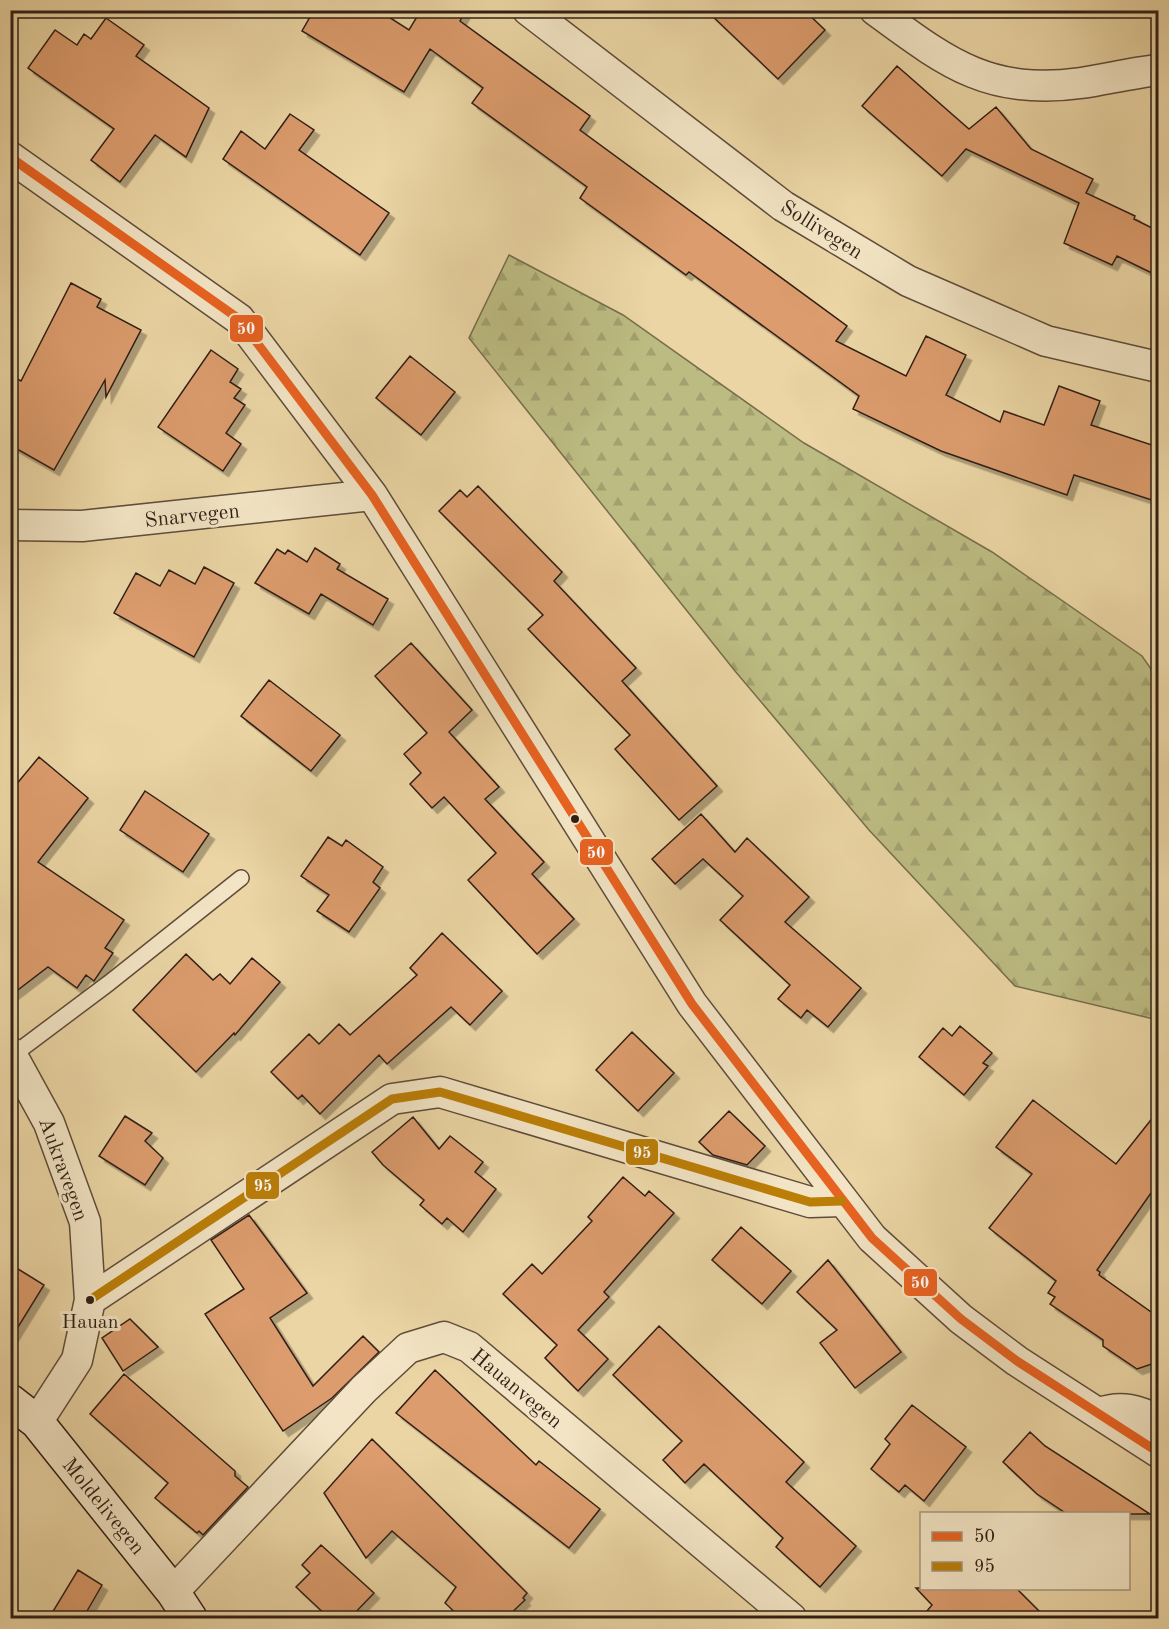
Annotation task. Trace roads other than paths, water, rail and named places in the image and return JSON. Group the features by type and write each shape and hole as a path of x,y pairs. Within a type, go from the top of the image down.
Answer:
{"main road":[{"name":"Moldelivegen","path":"10,1401 37,1422 182,1605"}],"street":[{"name":"Sollivegen","path":"528,10 783,206 908,281 1047,341 1158,367"},
{"path":"875,10 931,51 973,74 1005,84 1080,83 1158,70"},
{"path":"10,157 239,319 372,495 692,1004 872,1238 961,1319 1017,1362 1158,1452"},
{"name":"Snarvegen","path":"10,525 82,526 372,495"},
{"name":"Aukravegen","path":"12,1053 50,1123 85,1222 90,1300 77,1360 37,1422"},
{"path":"90,1300 392,1099 440,1092 810,1202 842,1201"},
{"name":"Hauanvegen","path":"182,1605 373,1381 408,1348 444,1337 469,1347 791,1618"},
{"path":"1100,1413 1117,1407 1142,1412 1158,1420"}],"lane":[{"name":"Aukravegen","path":"12,1053 109,983 241,878"}],"place":[{"name":"Hauan","path":"90,1300"}]}
